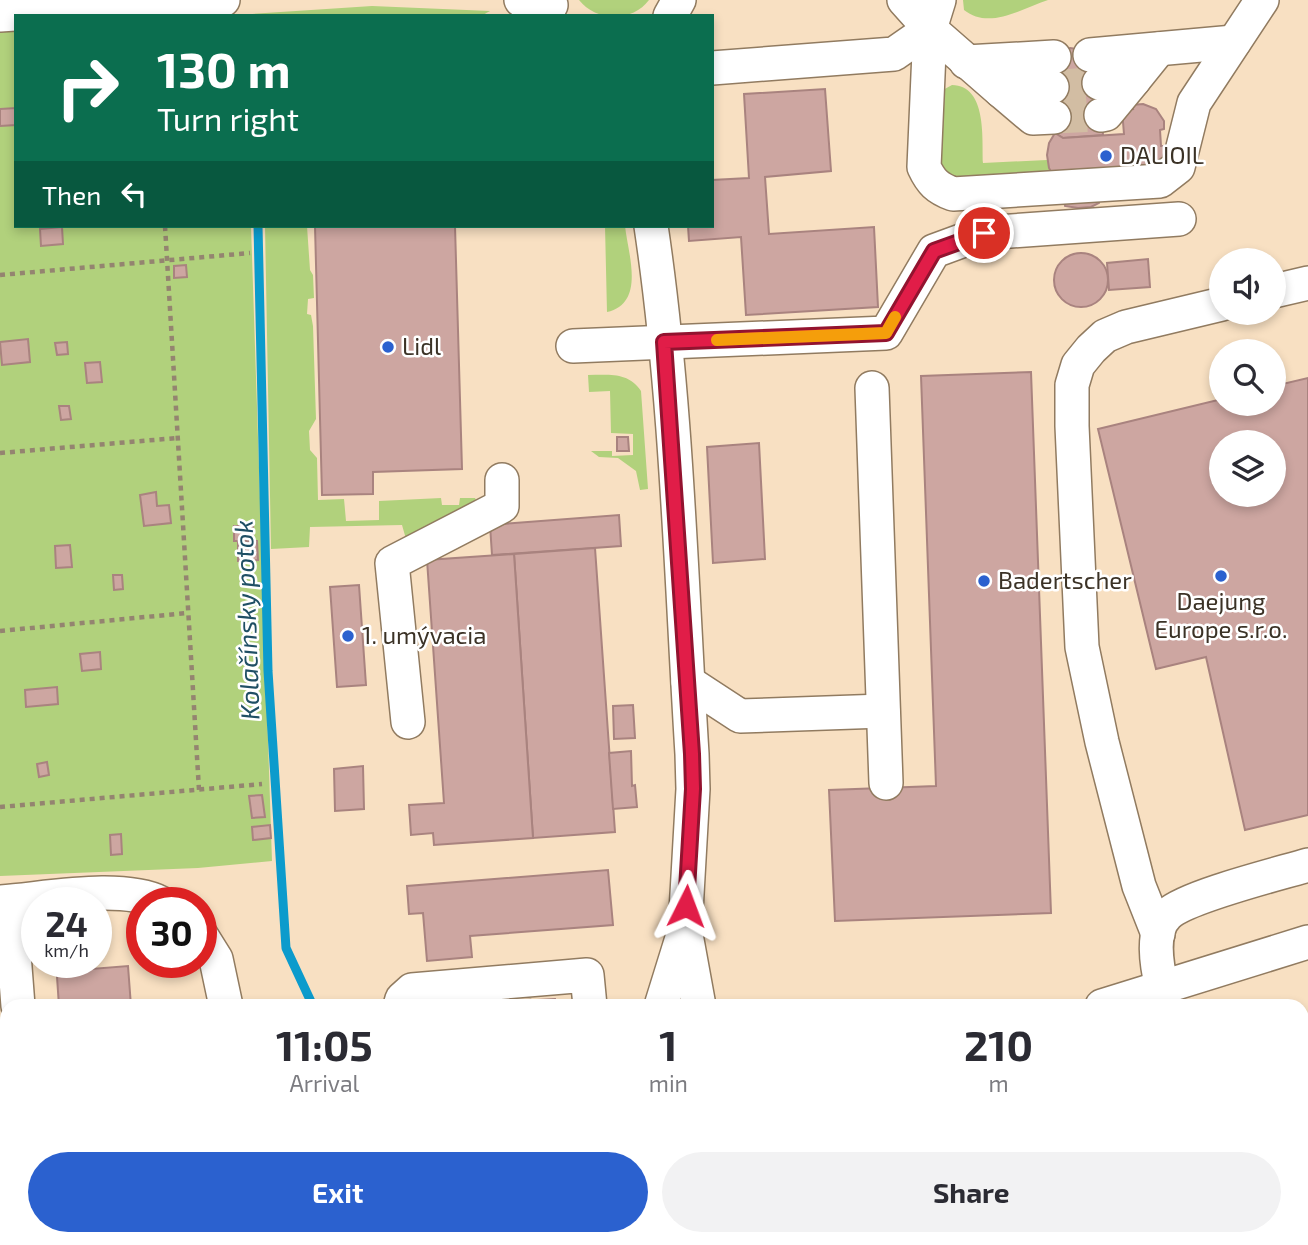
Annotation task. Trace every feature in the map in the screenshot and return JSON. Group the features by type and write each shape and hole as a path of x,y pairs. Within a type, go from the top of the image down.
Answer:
{"street":[{"path":"15,14 223,0"},
{"path":"904,0 935,15 966,62 1001,91 1053,87 966,62"},
{"path":"935,15 924,167 930,181 953,194 1160,181 1178,167 1194,103 1262,0"},
{"path":"714,68 894,54 935,15"},
{"path":"1159,49 1106,114 1097,84 1159,49 1234,42"},
{"path":"573,346 886,333 934,251 984,233 1179,219"},
{"path":"650,228 664,342 693,789 685,929 664,999"},
{"path":"1286,288 1308,283"},
{"path":"1162,988 1157,964 1158,934 1135,873 1102,742 1082,647 1072,384 1078,365 1105,336 1126,327 1209,307"},
{"path":"872,388 886,783"},
{"path":"408,722 392,563 502,506 502,480"},
{"path":"688,682 740,716 883,711"},
{"path":"692,754 740,716"},
{"path":"1158,934 1167,915 1186,904 1308,865"},
{"path":"17,999 5,902 88,894 126,895"},
{"path":"685,929 698,999"},
{"path":"1125,999 1308,943"},
{"path":"217,964 225,999"},
{"path":"471,995 587,975 589,999"}],"path":[{"path":"165,228 199,790"},
{"path":"0,275 250,253"},
{"path":"0,453 177,438"},
{"path":"0,631 187,613"},
{"path":"0,807 262,784"}],"green space":[{"path":"579,0 649,0 627,14 601,14 586,7"},
{"path":"963,0 1048,0 1005,16 984,18 964,10"},
{"path":"372,6 490,11 485,14 252,14"},
{"path":"14,30 14,228 251,228 272,861 198,868 0,876 0,31"},
{"path":"952,85 963,88 977,103 982,127 983,163 1047,160 1054,175 955,179 940,167 941,91"},
{"path":"265,228 307,228 314,298 308,299 307,314 311,315 313,326 316,419 309,431 310,450 317,458 318,500 344,499 346,521 379,520 379,501 441,498 442,505 459,505 460,498 475,498 477,502 406,539 402,525 310,527 309,547 271,549"},
{"path":"605,228 625,228 631,263 631,288 627,299 619,307 607,312"},
{"path":"588,375 624,378 641,391 648,489 640,490 636,471 618,458 599,457 591,451 612,451 612,456 633,455 633,434 611,433 610,391 589,392"}],"building":[{"path":"1070,48 1083,50 1098,67 1103,135 1063,138 1055,133 1060,52"},
{"path":"825,89 831,171 765,177 769,234 874,227 878,307 746,315 741,237 689,241 688,228 714,228 714,180 749,178 744,94"},
{"name":"DALIOIL","path":"1143,104 1156,109 1164,121 1164,129 1160,130 1165,157 1147,173 1099,193 1099,203 1091,207 1065,206 1064,195 1049,168 1047,155 1049,143 1055,133 1063,138 1124,134 1122,110"},
{"path":"14,108 14,125 0,126 0,109"},
{"path":"62,228 63,244 41,246 40,229"},
{"name":"Lidl","path":"315,228 455,228 462,469 373,472 373,494 322,495"},
{"path":"1081,253 1100,261 1108,280 1100,299 1081,307 1062,299 1054,280 1062,261"},
{"path":"1148,259 1150,287 1109,290 1107,263"},
{"path":"186,265 187,277 174,278 174,266"},
{"path":"28,339 30,362 2,365 0,342"},
{"path":"67,342 68,354 57,355 55,343"},
{"path":"100,362 102,382 87,383 85,363"},
{"name":"Badertscher","path":"1031,372 1051,913 835,921 829,790 936,786 921,376"},
{"name":"Daejung Europe s.r.o.","path":"1308,378 1308,815 1245,830 1206,657 1156,669 1098,429 1209,402 1209,416 1286,416 1286,383"},
{"path":"59,406 69,406 71,419 61,420"},
{"path":"617,437 628,437 629,451 617,451"},
{"path":"759,443 765,559 713,563 707,447"},
{"path":"156,492 157,506 169,505 171,523 144,526 140,495"},
{"path":"619,515 621,546 492,555 490,525"},
{"path":"234,526 253,526 253,541 234,541"},
{"path":"238,541 257,541 258,560 238,561"},
{"path":"70,545 72,567 56,568 55,546"},
{"path":"595,548 615,832 533,838 514,554"},
{"path":"514,554 533,838 434,845 433,833 411,835 409,805 444,803 427,560"},
{"path":"113,575 122,575 123,589 114,590"},
{"name":"1. umývacia","path":"359,585 366,685 337,687 330,587"},
{"path":"100,652 101,669 82,671 80,654"},
{"path":"57,687 58,704 26,707 25,690"},
{"path":"633,705 635,738 614,739 613,706"},
{"path":"631,751 632,786 635,785 637,807 613,809 609,753"},
{"path":"47,762 49,775 39,777 37,764"},
{"path":"363,766 364,809 335,811 334,769"},
{"path":"262,795 265,817 252,818 249,796"},
{"path":"270,825 271,838 253,840 252,827"},
{"path":"121,834 122,854 111,855 110,835"},
{"path":"608,870 613,925 470,936 472,957 427,961 423,913 409,914 407,886"},
{"path":"126,966 130,999 59,999 57,978 112,978 112,967"}],"waterway":[{"name":"Kolačínsky potok","path":"258,228 268,671 286,948 310,999"}],"tunnel":[{"path":"1052,87 1099,83"},
{"path":"1054,117 1101,115"}],"slow traffic":[{"path":"717,340 886,333 895,317"}],"place":[{"name":"DALIOIL","path":"1106,156"},
{"name":"Lidl","path":"388,347"},
{"name":"Daejung Europe s.r.o.","path":"1221,576"},
{"name":"Badertscher","path":"984,581"},
{"name":"1. umývacia","path":"348,636"}],"route":[{"path":"686,906 693,789 692,754 674,457 664,342 886,333 934,251 984,233"}]}
